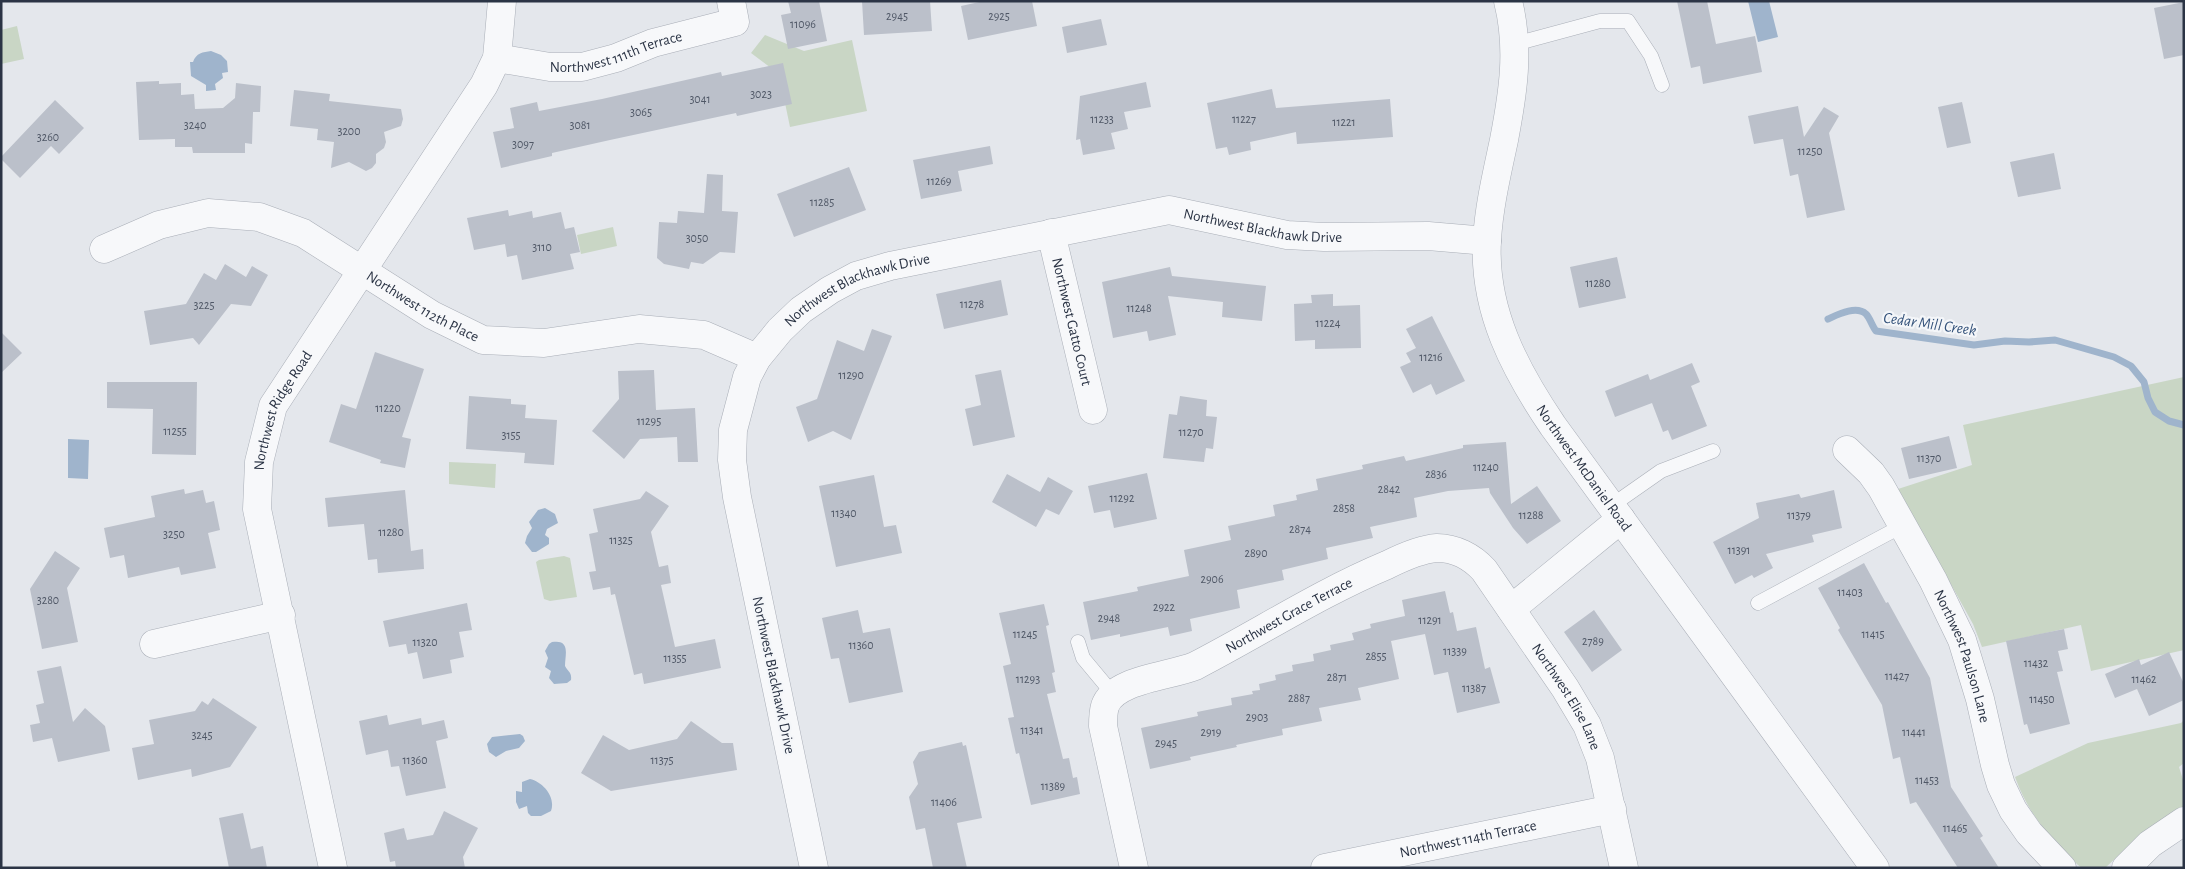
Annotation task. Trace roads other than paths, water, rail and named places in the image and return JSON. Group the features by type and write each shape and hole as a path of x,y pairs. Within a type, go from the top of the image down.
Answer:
{"street":[{"name":"Northwest Ridge Road","path":"333,868 257,509 259,462 273,406 484,85 497,58 502,1"},
{"name":"Northwest McDaniel Road","path":"1508,1 1515,44 1515,80 1491,205 1487,241 1490,290 1496,317 1504,340 1532,394 1875,868"},
{"name":"Northwest 111th Terrace","path":"497,58 550,67 582,66 616,58 733,12"},
{"name":"Northwest Blackhawk Drive","path":"814,868 737,497 732,460 733,430 748,377 757,358 780,330 801,310 830,290 856,276 890,266 1169,210 1287,235 1324,237 1428,236 1487,241"},
{"name":"Northwest 112th Place","path":"104,248 159,225 208,213 259,217 303,233 362,269 432,316 483,340 544,343 639,329 704,335 757,358"},
{"name":"Northwest Gatto Court","path":"1051,233 1093,410"},
{"name":"Northwest Paulson Lane","path":"1847,450 1881,487 1933,580 1962,640 1980,699 2001,785 2013,810 2029,833 2062,868"},
{"path":"1511,609 1616,512"},
{"name":"Northwest Grace Terrace","path":"1116,692 1134,683 1177,673 1195,666 1363,575 1396,560 1430,549 1447,549 1460,553"},
{"name":"Northwest Elise Lane","path":"1460,553 1474,560 1484,570 1565,688 1587,725 1600,758 1624,868"},
{"path":"154,644 280,615"},
{"path":"1116,692 1105,705 1103,726 1134,868"},
{"name":"Northwest 114th Terrace","path":"1325,868 1612,809"},
{"path":"2126,868 2150,844 2184,820"}],"lane":[{"path":"1515,44 1600,21 1628,21 1650,56 1662,85"},
{"path":"1616,512 1661,471 1713,451"},
{"path":"1758,603 1902,526"},
{"path":"1078,642 1083,658 1116,692"}],"water":[{"path":"1748,1 1769,1 1778,37 1758,42"},
{"path":"211,51 221,55 227,61 228,72 222,73 223,78 215,84 216,90 206,91 206,85 191,76 190,62 193,62 200,54"},
{"path":"68,439 89,440 88,479 68,478"},
{"path":"545,508 555,514 558,523 547,529 545,535 549,538 549,544 536,552 532,552 525,543 532,528 529,522 538,510"},
{"path":"552,642 562,643 566,649 565,666 571,677 571,680 567,683 554,684 549,678 551,671 545,667 548,658 545,651"},
{"path":"520,734 525,741 519,748 506,751 496,757 489,752 487,744 492,737"},
{"path":"530,779 544,787 552,801 551,811 541,816 531,816 528,813 527,806 519,809 516,802 516,791 522,792 522,782"}],"waterway":[{"name":"Cedar Mill Creek","path":"1828,319 1857,310 1866,314 1876,331 1974,345 2005,341 2055,340 2114,357 2131,366 2144,382 2148,398 2155,412 2169,421 2184,425"}]}
